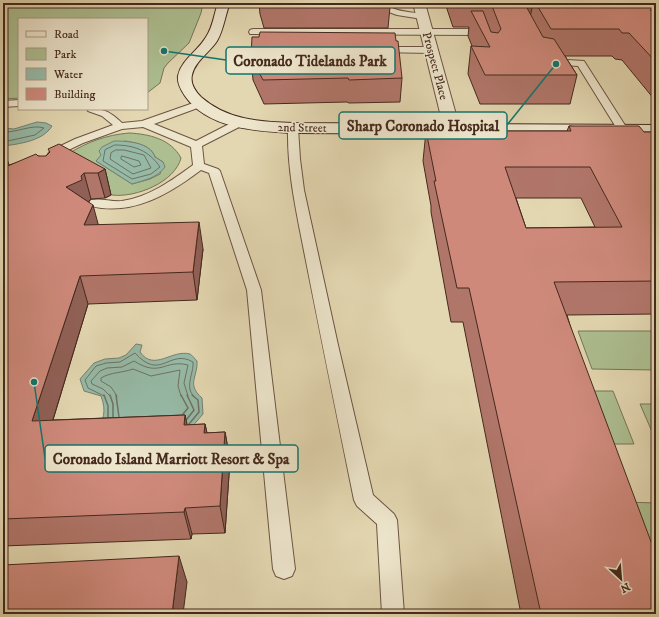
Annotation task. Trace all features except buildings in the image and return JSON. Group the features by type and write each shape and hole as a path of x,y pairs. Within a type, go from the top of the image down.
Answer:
{"main road":[{"path":"199,104 188,91 184,76 189,66 205,49 214,35 224,3"},
{"name":"Prospect Place","path":"419,3 430,50 452,129"},
{"name":"2nd Street","path":"199,104 214,113 239,123 259,127 656,130"}],"lane":[{"path":"387,3 389,9 397,13 422,17"},
{"path":"253,32 483,32 487,44"},
{"path":"373,50 430,50"},
{"path":"542,62 581,63 623,130"},
{"path":"3,104 18,102"},
{"path":"47,172 44,168 54,153 79,140 120,126 144,124 199,104"},
{"path":"95,110 106,114 120,126"},
{"path":"144,124 196,145 239,123"},
{"path":"293,128 292,146 295,170 320,302 364,500 387,520 393,614"},
{"path":"196,145 199,166"},
{"path":"95,203 119,205 143,200 163,192 199,166"},
{"path":"199,166 214,171 254,290 284,569"}],"green space":[{"path":"3,3 203,3 201,13 189,43 168,63 164,68 160,83 148,92 148,18 18,18 18,98 3,99"},
{"path":"129,133 152,136 165,142 177,152 181,158 177,167 163,181 143,191 132,194 112,195 97,188 66,169 68,154 82,146 112,135","holes":["125,141 147,147 155,157 163,162 160,174 150,179 132,184 96,161 102,155"]},
{"path":"578,331 656,331 656,370 592,369"},
{"path":"583,391 613,391 634,444 601,444"},
{"path":"640,404 656,404 656,441"},
{"path":"625,502 656,503 656,590"}],"water":[{"path":"37,122 46,123 52,126 43,135 30,141 3,146 3,128 14,129"},
{"path":"114,141 125,141 143,145 152,152 155,157 163,162 165,167 158,174 146,180 132,184 96,161 101,155 99,151 102,147"},
{"path":"136,344 142,345 140,352 145,358 151,360 164,359 183,353 190,354 197,361 194,384 197,393 202,398 203,414 191,428 97,434 104,415 103,402 101,396 84,391 80,379 94,363 105,359 119,358 126,355"}],"place":[{"name":"Coronado Tidelands Park","path":"164,51"},
{"name":"Sharp Coronado Hospital","path":"556,64"},
{"name":"Coronado Island Marriott Resort & Spa","path":"34,382"}]}
